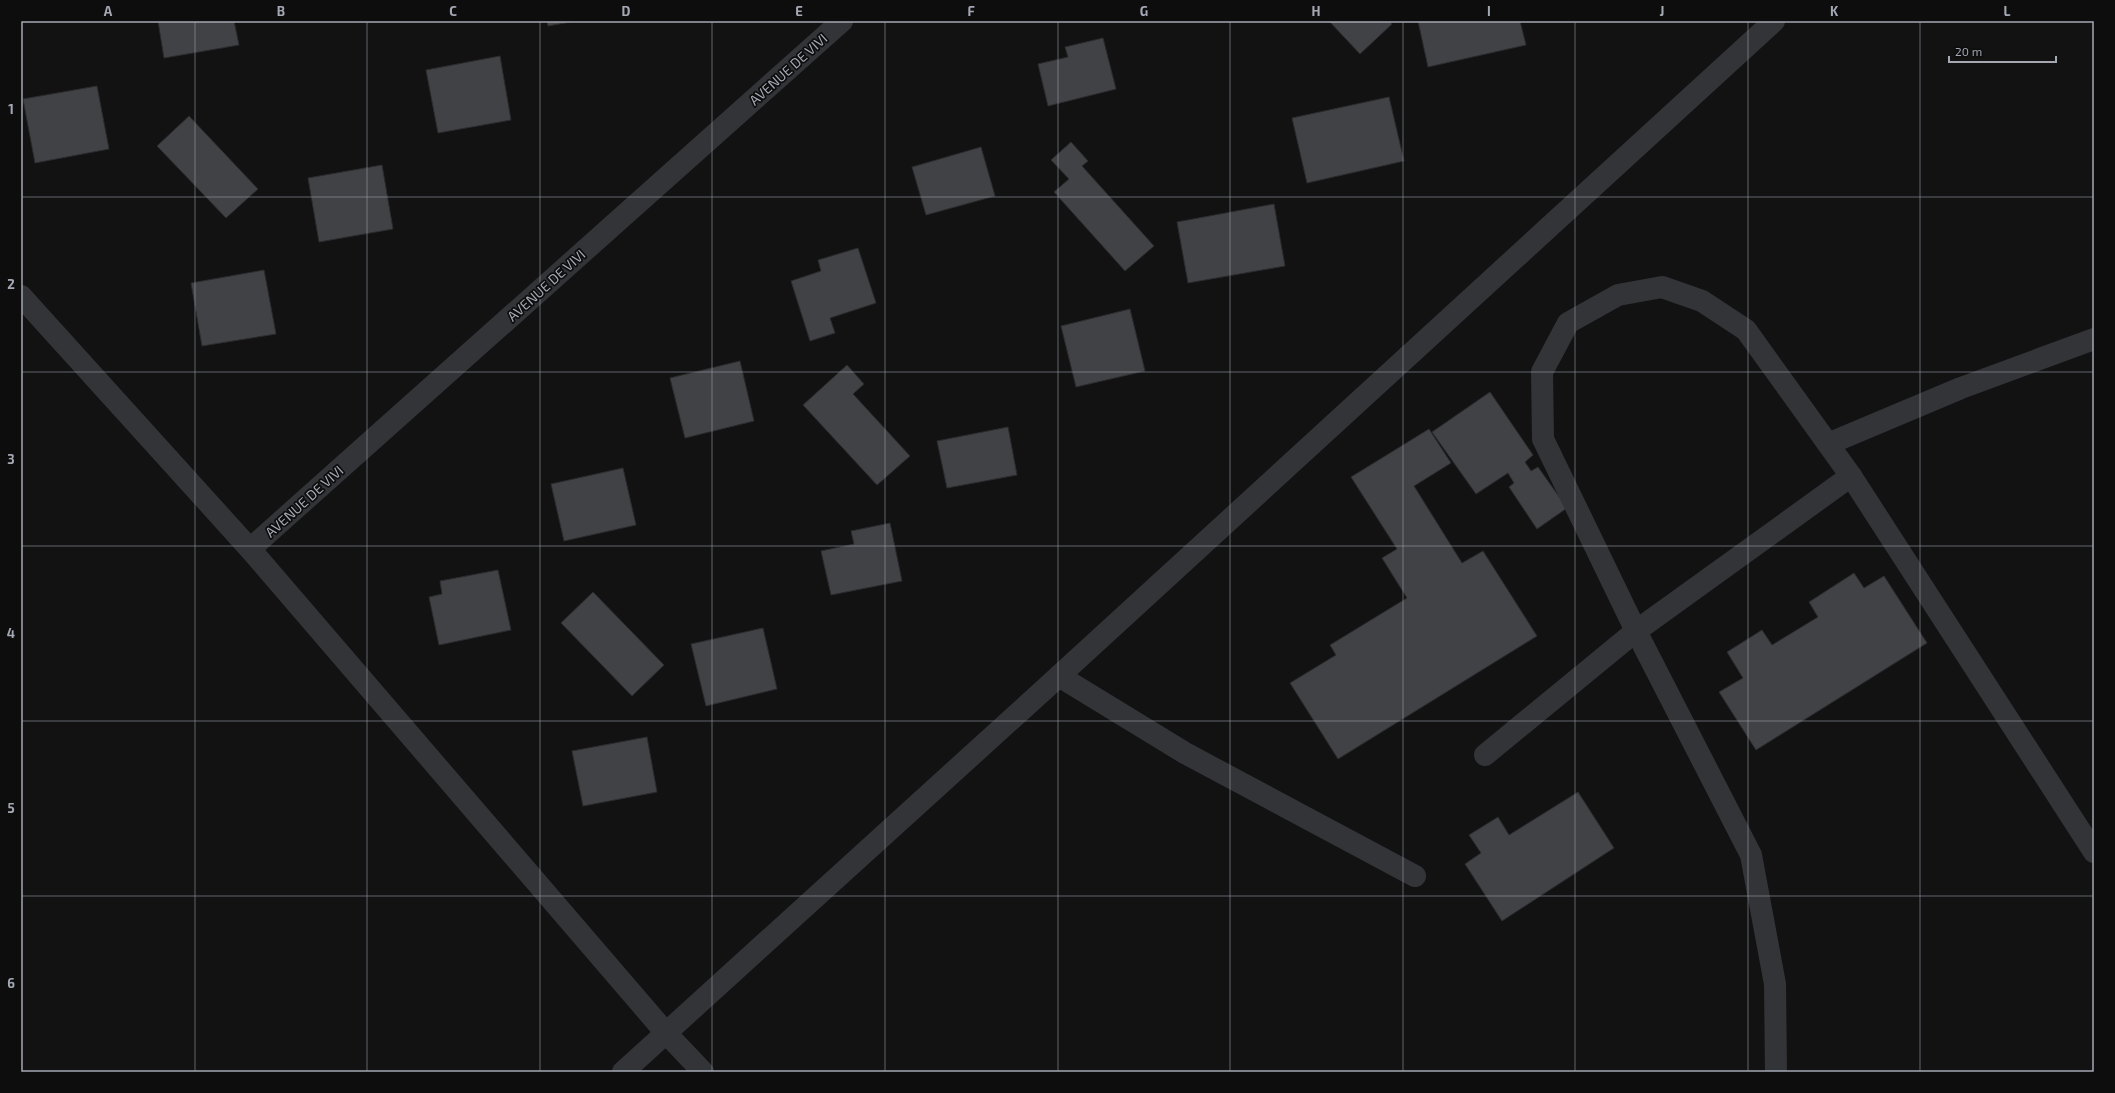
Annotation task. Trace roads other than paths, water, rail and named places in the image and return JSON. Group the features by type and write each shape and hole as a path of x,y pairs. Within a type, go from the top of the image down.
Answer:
{"street":[{"name":"AVENUE DE VIVI","path":"250,549 842,21"},
{"path":"624,1072 1774,21"},
{"path":"1776,1072 1775,984 1751,855 1636,631 1543,439 1542,372 1568,324 1618,295 1662,287 1702,301 1746,330 1851,476 2094,852"},
{"path":"21,296 250,549 666,1033 703,1072"},
{"path":"1828,444 1961,388 2094,339"},
{"path":"1485,755 1636,631 1851,476"},
{"path":"1059,676 1185,753 1415,876"}]}
